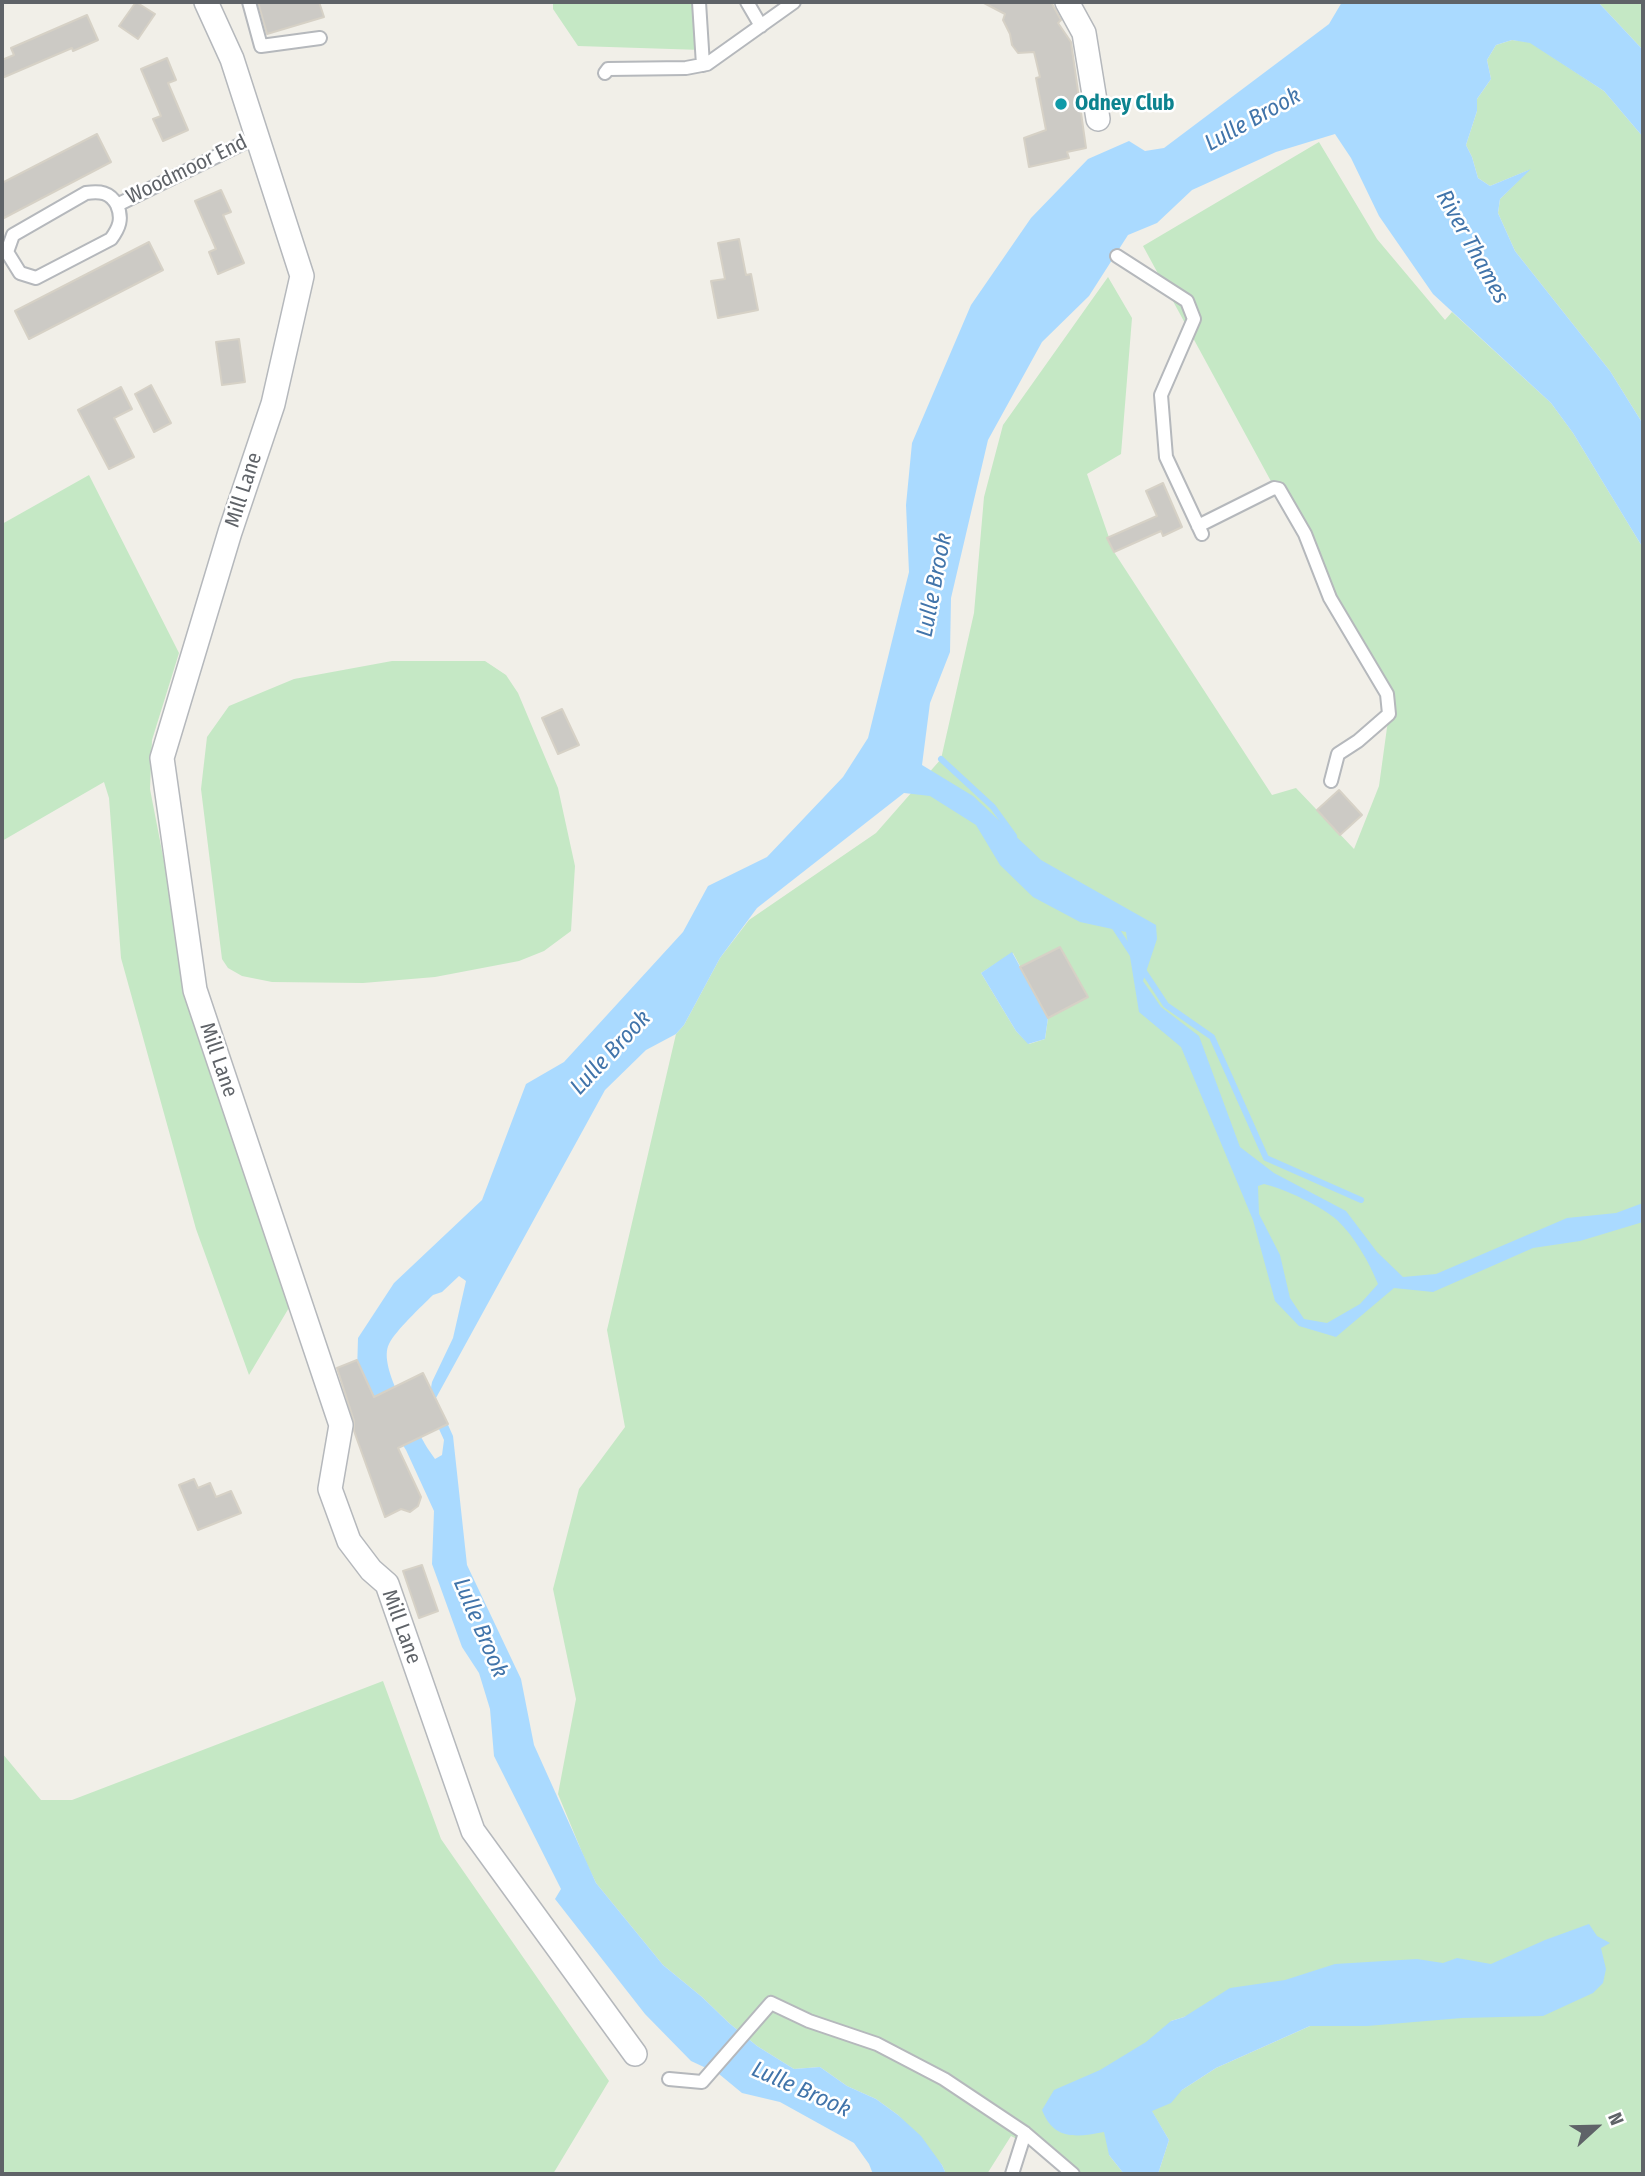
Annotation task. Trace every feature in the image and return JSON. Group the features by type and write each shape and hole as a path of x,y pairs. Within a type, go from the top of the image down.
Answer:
{"street":[{"name":"Mill Lane","path":"206,2 232,59 302,276 273,404 227,542 162,758 195,990 341,1425 330,1489 349,1541 371,1570 387,1584 473,1831 635,2054"},
{"path":"1067,2 1084,33 1098,119"}],"lane":[{"path":"249,2 261,46 320,38"},
{"path":"699,2 703,65"},
{"path":"747,2 761,26"},
{"path":"605,73 608,69 685,68 703,65 723,54 794,2"},
{"name":"Woodmoor End","path":"117,205 258,136"},
{"name":"Woodmoor End","path":"100,191 113,198 117,205 120,213 119,228 111,239 36,278 20,273 7,252 13,236 86,193 100,191"},
{"path":"1116,256 1187,301 1194,319 1161,395 1166,457 1200,530 1274,488 1279,489 1305,534 1330,598 1387,695 1389,714 1338,754 1331,781"},
{"path":"669,2079 702,2082 771,2004 809,2021 877,2044 944,2079 1025,2133 1073,2174"},
{"path":"1012,2174 1025,2133"}],"green space":[{"path":"553,2 699,2 702,50 578,46 553,9"},
{"path":"1598,2 1643,2 1643,50"},
{"path":"1512,40 1530,42 1604,91 1643,137 1643,424 1610,371 1515,251 1498,213 1500,199 1529,170 1490,186 1478,178 1466,145 1477,111 1477,99 1491,79 1487,60 1496,45"},
{"path":"1319,142 1377,239 1445,320 1452,312 1551,403 1573,433 1643,548 1643,2170 1638,2174 1158,2174 1169,2140 1151,2110 1216,2068 1328,2018 1279,1987 1171,2021 1109,2155 1124,2174 1083,2174 1011,2136 987,2174 946,2174 942,2165 898,2115 820,2067 794,2069 757,2046 663,1965 596,1883 558,1794 576,1699 553,1589 579,1489 625,1427 607,1330 676,1034 684,1025 720,958 749,920 876,833 941,759 974,613 984,497 1003,425 1108,277 1132,318 1121,454 1087,474 1114,552 1272,795 1296,788 1354,849 1379,786 1389,713 1279,496 1143,246","holes":["1013,953 1048,1018 1045,1039 1029,1044 1016,1031 981,973"]},
{"path":"89,475 179,653 152,740 150,789 167,877 182,982 293,1301 249,1375 196,1229 121,958 109,798 104,782 2,841 2,524"},
{"path":"392,661 485,661 506,675 518,693 558,788 575,866 571,931 544,951 519,961 435,977 363,983 272,982 242,976 228,968 222,959 201,789 207,737 229,706 294,679"},
{"path":"383,1681 441,1839 609,2081 553,2174 2,2174 2,1753 41,1800 72,1800"}],"water":[{"path":"1342,2 1598,2 1643,50 1643,137 1604,91 1530,43 1512,40 1496,45 1487,60 1491,79 1477,99 1477,111 1466,145 1478,178 1490,186 1531,169 1500,199 1498,213 1515,251 1610,371 1643,424 1643,548 1573,433 1551,403 1433,294 1379,216 1351,158 1335,134 1276,152 1192,190 1157,223 1128,235 1089,296 1042,342 988,440 951,598 950,652 930,703 922,765 973,796 1041,860 1156,925 1157,939 1143,981 1161,1007 1199,1036 1240,1147 1274,1173 1346,1211 1377,1252 1403,1277 1436,1274 1567,1218 1616,1213 1643,1203 1643,1222 1580,1241 1533,1248 1433,1292 1394,1288 1336,1337 1299,1326 1275,1301 1253,1220 1181,1047 1139,1012 1126,932 1080,922 1033,897 1000,865 976,825 930,796 904,793 757,908 720,958 684,1025 676,1034 646,1050 605,1090 436,1398 453,1436 467,1565 521,1679 534,1745 596,1883 663,1965 729,2023 757,2046 794,2069 820,2067 847,2086 876,2099 921,2136 946,2174 873,2174 854,2143 780,2102 742,2093 719,2074 691,2061 645,2014 555,1899 561,1889 494,1756 490,1709 479,1673 462,1647 432,1564 434,1511 406,1450 357,1373 358,1338 394,1283 482,1200 526,1084 564,1062 683,932 708,886 767,857 843,777 868,738 909,572 906,505 912,443 971,305 1031,218 1088,159 1129,141 1145,151 1164,148 1329,24","holes":["1264,1184 1322,1209 1350,1234 1378,1284 1360,1304 1327,1323 1304,1319 1290,1298 1280,1255 1259,1214 1258,1186","459,1276 466,1281 453,1338 432,1382 428,1405 444,1440 442,1455 435,1459 415,1427 393,1382 387,1354 392,1338 403,1326 433,1295 442,1292"]},
{"path":"1012,952 1048,1018 1045,1039 1028,1044 1016,1031 981,973"},
{"path":"1589,1924 1597,1936 1610,1943 1601,1948 1606,1969 1603,1983 1593,1993 1543,2016 1462,2018 1367,2026 1310,2026 1216,2068 1182,2090 1171,2103 1152,2111 1169,2140 1158,2174 1124,2174 1109,2155 1104,2132 1076,2135 1060,2132 1047,2120 1042,2110 1054,2090 1100,2070 1146,2042 1171,2021 1184,2017 1230,1988 1285,1980 1335,1964 1417,1959 1443,1963 1457,1958 1491,1964"}],"building":[{"path":"136,2 155,14 138,39 119,26"},
{"path":"258,2 319,2 324,17 267,34"},
{"name":"Odney Club","path":"982,2 1051,2 1061,20 1058,23 1071,42 1086,148 1067,152 1069,158 1029,167 1024,138 1046,130 1036,78 1040,77 1034,52 1018,53 1012,45 1003,20 1005,14"},
{"path":"87,15 98,40 73,51 72,48 2,78 2,60 14,55 11,48"},
{"path":"167,58 176,80 168,83 188,130 163,141 153,119 161,116 141,69"},
{"path":"97,134 111,162 2,219 2,183"},
{"path":"221,190 231,212 223,215 244,263 218,274 209,252 216,249 195,201"},
{"path":"739,239 746,275 751,274 758,310 718,318 711,281 725,279 718,243"},
{"path":"149,242 163,270 29,339 15,311"},
{"path":"239,339 245,382 222,385 216,342"},
{"path":"151,385 171,423 154,432 135,394"},
{"path":"121,387 132,409 114,418 134,457 109,469 78,410"},
{"path":"1163,483 1182,527 1163,536 1161,531 1114,552 1107,538 1157,516 1146,491"},
{"path":"562,709 579,745 558,754 542,718"},
{"path":"1339,790 1362,815 1340,835 1317,810"},
{"path":"1060,947 1088,997 1048,1018 1020,967"},
{"path":"357,1360 374,1397 423,1373 448,1424 398,1448 421,1497 418,1506 410,1512 401,1509 385,1517 354,1431 354,1421 337,1368"},
{"path":"194,1479 198,1488 210,1483 216,1497 231,1491 241,1513 198,1530 179,1485"},
{"path":"422,1565 438,1611 419,1618 403,1571"}],"waterway":[{"path":"941,759 993,807 1014,836"},
{"path":"1112,923 1133,955"},
{"path":"1141,967 1166,1005 1212,1037 1266,1158 1361,1200"}],"place":[{"name":"Odney Club","path":"1061,104"}],"water label":[{"name":"Lulle Brook","path":"1253,120"},
{"name":"River Thames","path":"1472,247"},
{"name":"Lulle Brook","path":"935,585"},
{"name":"Lulle Brook","path":"611,1053"},
{"name":"Lulle Brook","path":"480,1628"},
{"name":"Lulle Brook","path":"801,2090"}]}
